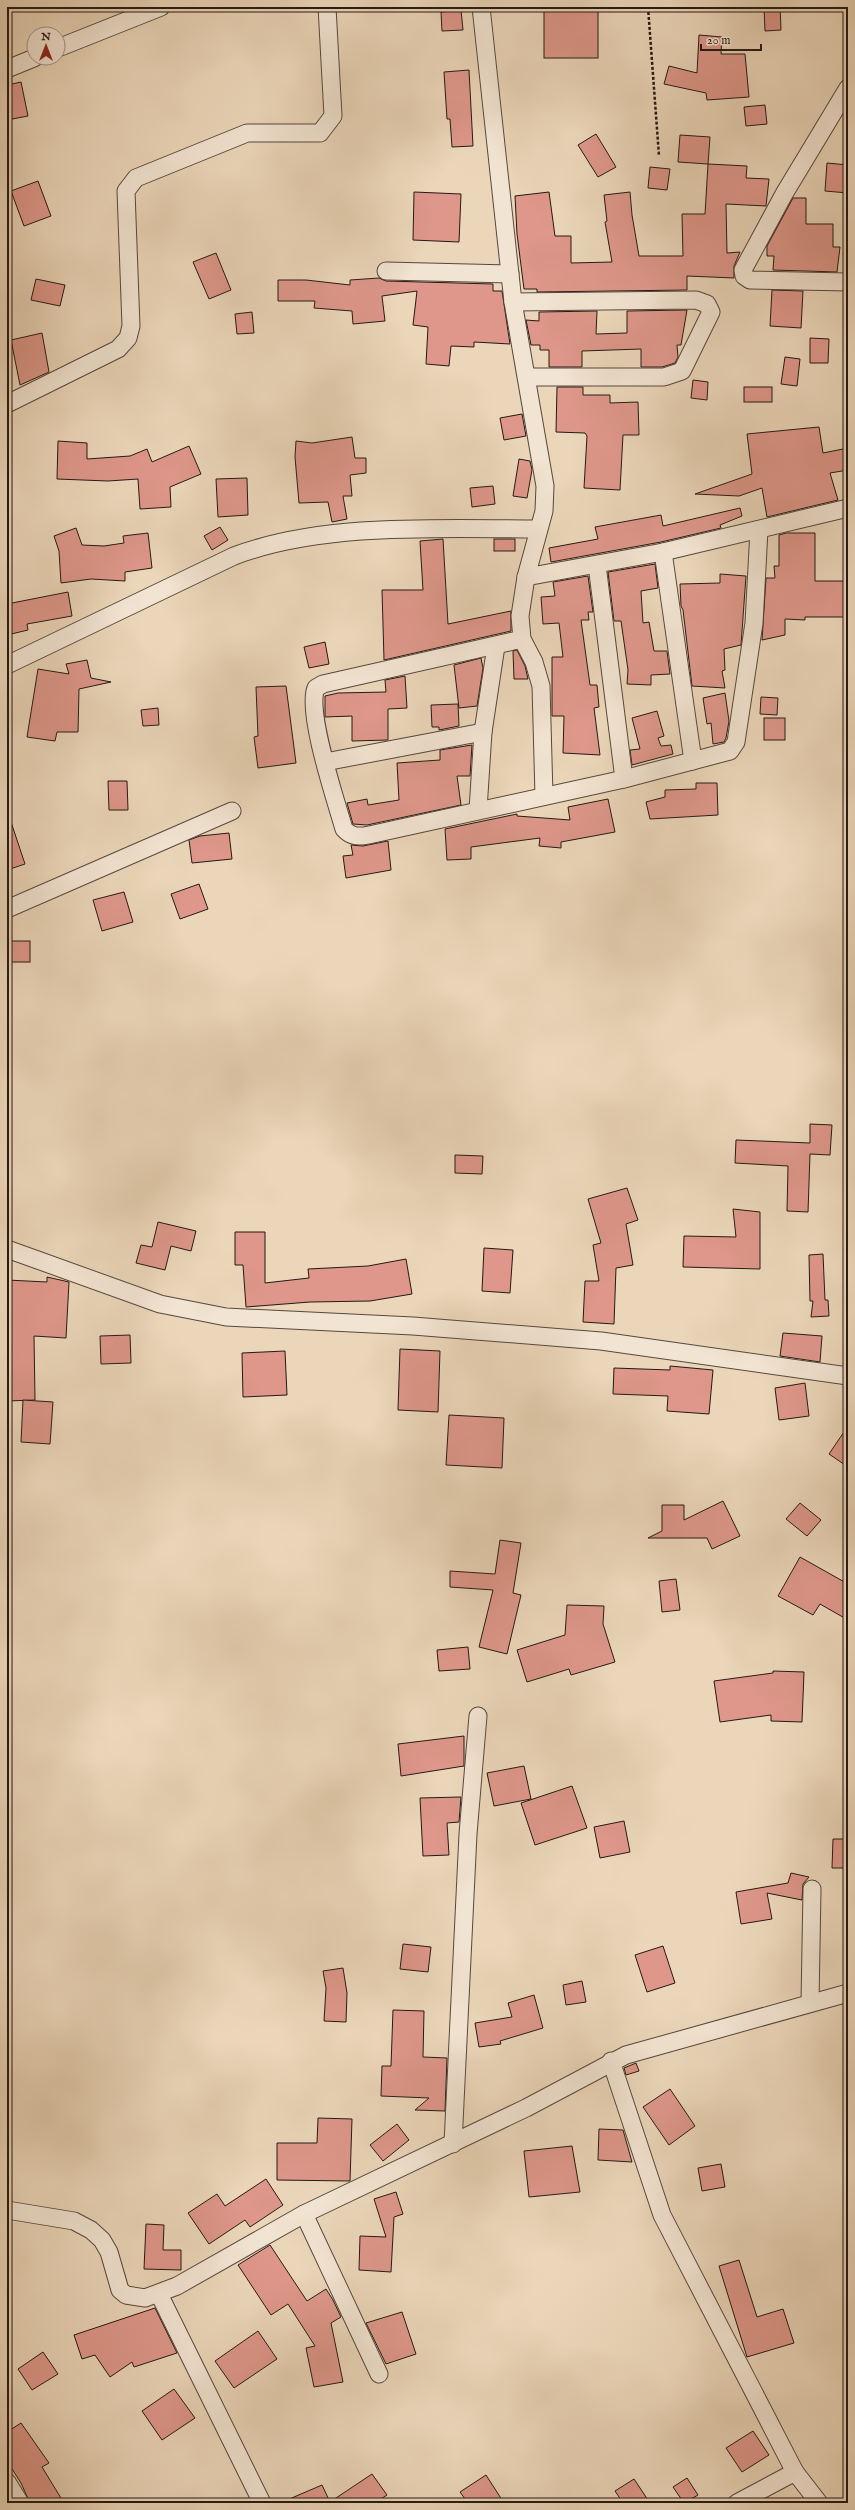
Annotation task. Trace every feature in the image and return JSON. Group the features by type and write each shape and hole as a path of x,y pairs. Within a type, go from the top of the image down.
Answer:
{"street":[{"path":"66,45 161,7"},
{"path":"7,404 118,349 128,338 130,326 126,191 136,178 247,133 320,133 328,124 333,116 327,7"},
{"path":"481,7 513,302 527,377 546,498 526,577 520,616 522,639 534,662 541,686 544,796"},
{"path":"7,69 26,61"},
{"path":"848,88 784,194 743,270 744,276 750,280 848,282"},
{"path":"386,271 510,274"},
{"path":"513,302 696,300 706,304 711,312 682,371 671,376 527,377"},
{"path":"526,577 663,552 848,508"},
{"path":"7,665 234,556 261,546 330,534 434,529 538,529"},
{"path":"522,639 323,684 316,688 313,706 325,762 344,829 353,836 368,835 624,779 724,754 734,747 754,623 760,530"},
{"path":"663,552 693,761"},
{"path":"597,565 624,779"},
{"path":"478,810 483,732 496,646"},
{"path":"325,762 483,732"},
{"path":"7,909 232,811"},
{"path":"7,1249 160,1304 226,1317 413,1326 601,1341 848,1376"},
{"path":"452,2144 468,1834 478,1716"},
{"path":"810,2003 812,1890"},
{"path":"7,2210 74,2221 91,2230 102,2240 109,2252 120,2290 135,2298 159,2294 304,2214 526,2108 611,2062 643,2049 848,1993"},
{"path":"611,2062 662,2215 795,2472 819,2503"},
{"path":"304,2214 379,2374"},
{"path":"159,2294 262,2503"},
{"path":"737,2503 795,2472"},
{"path":"7,2482 20,2503"}],"path":[{"path":"648,7 659,156"}],"building":[{"path":"544,7 598,7 598,58 544,58"},
{"path":"764,7 780,7 781,30 765,31"},
{"path":"461,10 463,30 442,31 441,12"},
{"path":"699,35 722,37 721,54 745,54 749,97 707,100 706,93 664,84 669,66 697,73"},
{"path":"469,70 473,146 452,147 450,119 447,119 444,72"},
{"path":"21,82 28,116 7,120 7,85"},
{"path":"765,105 767,124 746,126 744,107"},
{"path":"596,134 616,167 598,177 578,145"},
{"path":"680,135 710,137 708,164 678,162"},
{"path":"827,163 848,165 848,193 825,191"},
{"path":"708,164 747,166 746,178 769,179 766,206 726,204 727,253 740,252 734,266 734,278 687,276 687,290 537,292 537,289 524,289 517,234 515,196 549,192 555,236 571,236 571,263 612,262 605,222 607,221 604,195 630,192 632,215 639,256 683,256 682,214 705,214"},
{"path":"650,167 670,169 667,190 648,188"},
{"path":"38,181 51,216 24,226 11,191"},
{"path":"414,192 461,194 459,242 413,240"},
{"path":"793,198 806,198 806,224 833,224 833,247 840,247 837,272 773,270 774,256 767,256 767,246"},
{"path":"216,253 231,290 209,299 193,262"},
{"path":"379,278 386,281 493,284 493,291 502,291 510,344 474,342 474,347 451,346 449,366 426,364 428,327 413,325 417,291 382,296 385,321 353,324 352,311 314,308 315,301 278,301 278,280 306,280 350,285 350,280"},
{"path":"36,279 65,285 60,306 31,300"},
{"path":"772,290 803,291 801,328 770,326"},
{"path":"687,310 681,345 677,345 678,357 675,363 662,367 641,367 641,349 582,351 582,367 549,367 549,350 540,350 540,345 531,345 526,320 539,321 539,312 597,311 596,334 627,333 627,311"},
{"path":"252,312 254,333 237,334 235,314"},
{"path":"42,333 49,372 20,385 11,340"},
{"path":"810,338 829,339 828,363 810,363"},
{"path":"785,357 800,359 797,386 781,384"},
{"path":"693,380 708,382 707,400 691,398"},
{"path":"557,387 583,387 583,395 610,395 610,403 638,402 639,435 623,435 620,490 584,488 587,436 585,433 556,432"},
{"path":"744,387 772,387 772,402 744,402"},
{"path":"522,414 526,436 504,440 500,418"},
{"path":"819,427 823,453 848,448 848,470 830,473 838,500 767,517 762,488 739,496 695,494 752,474 747,434"},
{"path":"352,437 355,458 366,458 366,473 350,475 352,496 343,496 347,519 332,522 328,502 299,503 295,457 296,441 312,443"},
{"path":"58,441 87,443 87,459 130,456 147,449 152,462 189,446 201,474 170,487 171,507 140,509 138,479 108,481 57,479"},
{"path":"519,459 530,461 532,470 527,498 513,496"},
{"path":"247,478 248,515 218,517 216,479"},
{"path":"493,486 495,504 472,507 470,488"},
{"path":"740,508 742,516 720,525 721,528 661,542 551,562 549,548 598,539 595,527 661,515 663,526"},
{"path":"220,527 228,540 212,550 204,536"},
{"path":"76,528 82,545 104,546 124,543 123,536 148,533 152,568 125,572 125,581 91,579 61,583 59,551 54,536"},
{"path":"786,533 815,533 815,581 848,581 848,617 805,617 805,620 785,619 785,635 762,640 766,578 775,578 774,566 779,566 779,535"},
{"path":"443,539 448,624 511,611 511,631 384,660 382,590 423,590 420,541"},
{"path":"494,539 515,539 515,551 494,551"},
{"path":"655,564 658,588 641,591 643,623 649,622 654,651 667,651 670,674 651,675 651,685 627,684 628,670 621,621 614,621 608,572"},
{"path":"720,574 746,576 741,645 724,649 725,670 722,671 725,688 692,686 683,610 681,606 680,584 720,583"},
{"path":"588,576 593,612 588,612 589,620 581,620 590,685 597,685 599,707 594,708 600,755 563,753 564,716 552,716 552,657 563,657 559,623 543,624 541,597 555,596 553,582"},
{"path":"68,592 72,616 27,624 28,630 7,635 7,604"},
{"path":"325,642 329,664 309,668 304,647"},
{"path":"517,650 525,666 528,679 514,679 513,651"},
{"path":"481,658 483,668 477,706 459,708 454,665"},
{"path":"87,660 91,678 111,682 79,689 78,732 57,732 55,741 27,737 38,669 69,674 66,664"},
{"path":"405,676 407,708 388,709 388,740 352,741 352,716 325,717 325,696 338,693 386,692 385,680"},
{"path":"286,686 296,763 258,768 254,737 258,736 256,687"},
{"path":"725,693 729,721 726,738 724,742 713,744 711,723 707,724 703,698"},
{"path":"761,697 778,698 777,715 760,714"},
{"path":"458,704 459,726 439,730 439,727 432,727 431,705"},
{"path":"158,708 159,725 143,726 141,710"},
{"path":"657,711 664,736 658,738 661,746 671,745 673,754 632,765 630,750 640,749 632,718"},
{"path":"764,718 785,718 785,740 764,740"},
{"path":"472,745 470,776 457,776 461,805 367,825 353,824 347,803 367,799 368,805 399,800 397,763 440,760 440,750"},
{"path":"108,781 127,781 128,810 109,810"},
{"path":"696,783 717,783 718,815 650,819 646,802 665,797 665,790 696,789"},
{"path":"608,799 615,832 561,842 561,848 539,846 540,838 471,847 471,859 447,860 445,829 517,814 517,816 570,820 568,807"},
{"path":"7,819 10,819 25,864 7,870"},
{"path":"229,833 232,859 192,863 189,840 200,836"},
{"path":"388,841 391,870 346,878 343,856 353,855 351,845 363,846"},
{"path":"199,884 208,909 180,919 171,894"},
{"path":"124,892 133,922 102,931 93,900"},
{"path":"7,941 30,941 30,962 7,962"},
{"path":"810,1124 832,1125 830,1155 810,1154 808,1212 787,1211 788,1166 735,1163 736,1140 810,1143"},
{"path":"455,1155 483,1156 482,1174 455,1173"},
{"path":"627,1188 638,1220 626,1224 633,1265 616,1268 614,1324 583,1322 585,1281 599,1281 593,1245 601,1243 588,1199"},
{"path":"733,1209 760,1212 760,1269 683,1267 684,1236 736,1237"},
{"path":"158,1222 196,1231 191,1251 171,1246 165,1270 136,1263 141,1245 152,1247"},
{"path":"235,1232 265,1232 265,1283 309,1278 308,1269 368,1266 406,1259 412,1294 370,1301 310,1302 246,1307 243,1265 235,1265"},
{"path":"484,1248 513,1250 510,1293 482,1291"},
{"path":"823,1254 825,1300 828,1300 829,1316 811,1317 813,1301 810,1301 809,1255"},
{"path":"47,1277 69,1282 66,1338 34,1336 35,1400 7,1401 7,1280 47,1282"},
{"path":"783,1333 822,1336 820,1362 780,1356"},
{"path":"130,1335 131,1363 101,1364 100,1336"},
{"path":"400,1349 440,1351 438,1412 398,1410"},
{"path":"285,1351 287,1395 243,1397 242,1353"},
{"path":"670,1366 713,1370 709,1414 667,1411 668,1396 613,1394 614,1368 670,1370"},
{"path":"805,1383 809,1416 779,1420 775,1388"},
{"path":"23,1400 53,1402 50,1444 21,1442"},
{"path":"449,1415 504,1418 502,1468 446,1465"},
{"path":"848,1426 848,1467 829,1454"},
{"path":"723,1501 740,1536 712,1549 707,1538 648,1538 662,1531 662,1505 684,1505 684,1520"},
{"path":"800,1503 821,1520 807,1536 786,1519"},
{"path":"500,1540 521,1543 513,1593 521,1595 507,1654 479,1647 493,1590 450,1587 450,1571 495,1574"},
{"path":"800,1557 848,1584 848,1620 820,1604 813,1615 778,1596"},
{"path":"676,1579 680,1610 662,1612 659,1581"},
{"path":"567,1605 604,1606 603,1624 615,1662 571,1675 569,1669 527,1682 517,1650 565,1635"},
{"path":"468,1647 470,1669 439,1671 437,1650"},
{"path":"773,1671 804,1672 802,1722 771,1721 771,1715 720,1722 714,1681 773,1673"},
{"path":"464,1736 464,1766 401,1776 398,1744"},
{"path":"524,1766 531,1799 494,1806 487,1773"},
{"path":"572,1786 587,1828 535,1845 521,1803"},
{"path":"461,1797 459,1822 447,1823 449,1855 423,1856 420,1798"},
{"path":"624,1821 630,1852 600,1858 594,1827"},
{"path":"833,1839 848,1839 848,1868 832,1868"},
{"path":"791,1873 809,1877 803,1884 802,1900 767,1893 772,1919 741,1924 736,1892 788,1883"},
{"path":"403,1944 431,1947 428,1972 400,1969"},
{"path":"663,1946 675,1983 647,1992 635,1955"},
{"path":"343,1968 347,1993 346,2022 324,2021 326,1988 323,1971"},
{"path":"582,1981 586,2002 566,2005 563,1985"},
{"path":"534,1995 543,2028 500,2041 501,2044 479,2047 475,2023 512,2017 508,2003"},
{"path":"393,2010 424,2011 423,2057 447,2058 445,2111 415,2110 429,2098 381,2096 382,2066 391,2066"},
{"path":"636,2063 639,2071 626,2075 624,2068"},
{"path":"670,2089 695,2126 669,2145 643,2107"},
{"path":"318,2118 352,2119 350,2181 277,2180 277,2143 317,2143"},
{"path":"397,2124 409,2140 383,2161 370,2145"},
{"path":"599,2129 623,2130 632,2162 598,2160"},
{"path":"572,2146 580,2192 529,2197 524,2151"},
{"path":"721,2164 725,2187 702,2191 698,2168"},
{"path":"266,2179 283,2205 250,2227 245,2220 209,2244 188,2213 217,2194 225,2206"},
{"path":"396,2192 403,2214 394,2217 391,2272 359,2270 360,2236 386,2237 374,2199"},
{"path":"146,2224 164,2225 163,2250 181,2250 181,2270 144,2269"},
{"path":"270,2245 307,2301 326,2289 333,2300 341,2317 331,2323 343,2382 314,2387 306,2348 315,2346 288,2304 271,2315 238,2265"},
{"path":"739,2260 757,2317 783,2309 794,2343 747,2357 719,2266"},
{"path":"155,2308 177,2353 134,2367 132,2362 110,2377 95,2355 82,2359 74,2335"},
{"path":"402,2312 416,2354 386,2364 366,2323"},
{"path":"258,2331 277,2359 234,2388 215,2361"},
{"path":"43,2352 58,2374 32,2390 18,2369"},
{"path":"174,2389 195,2418 162,2440 142,2411"},
{"path":"21,2423 49,2463 42,2467 64,2503 30,2503 21,2483 7,2461 7,2432"},
{"path":"753,2431 769,2455 742,2472 726,2448"},
{"path":"372,2474 387,2495 375,2503 280,2503 322,2485 330,2502"},
{"path":"486,2475 504,2503 468,2503 460,2492"},
{"path":"687,2478 698,2495 684,2503 673,2487"},
{"path":"634,2479 650,2503 623,2503 615,2491"}]}
